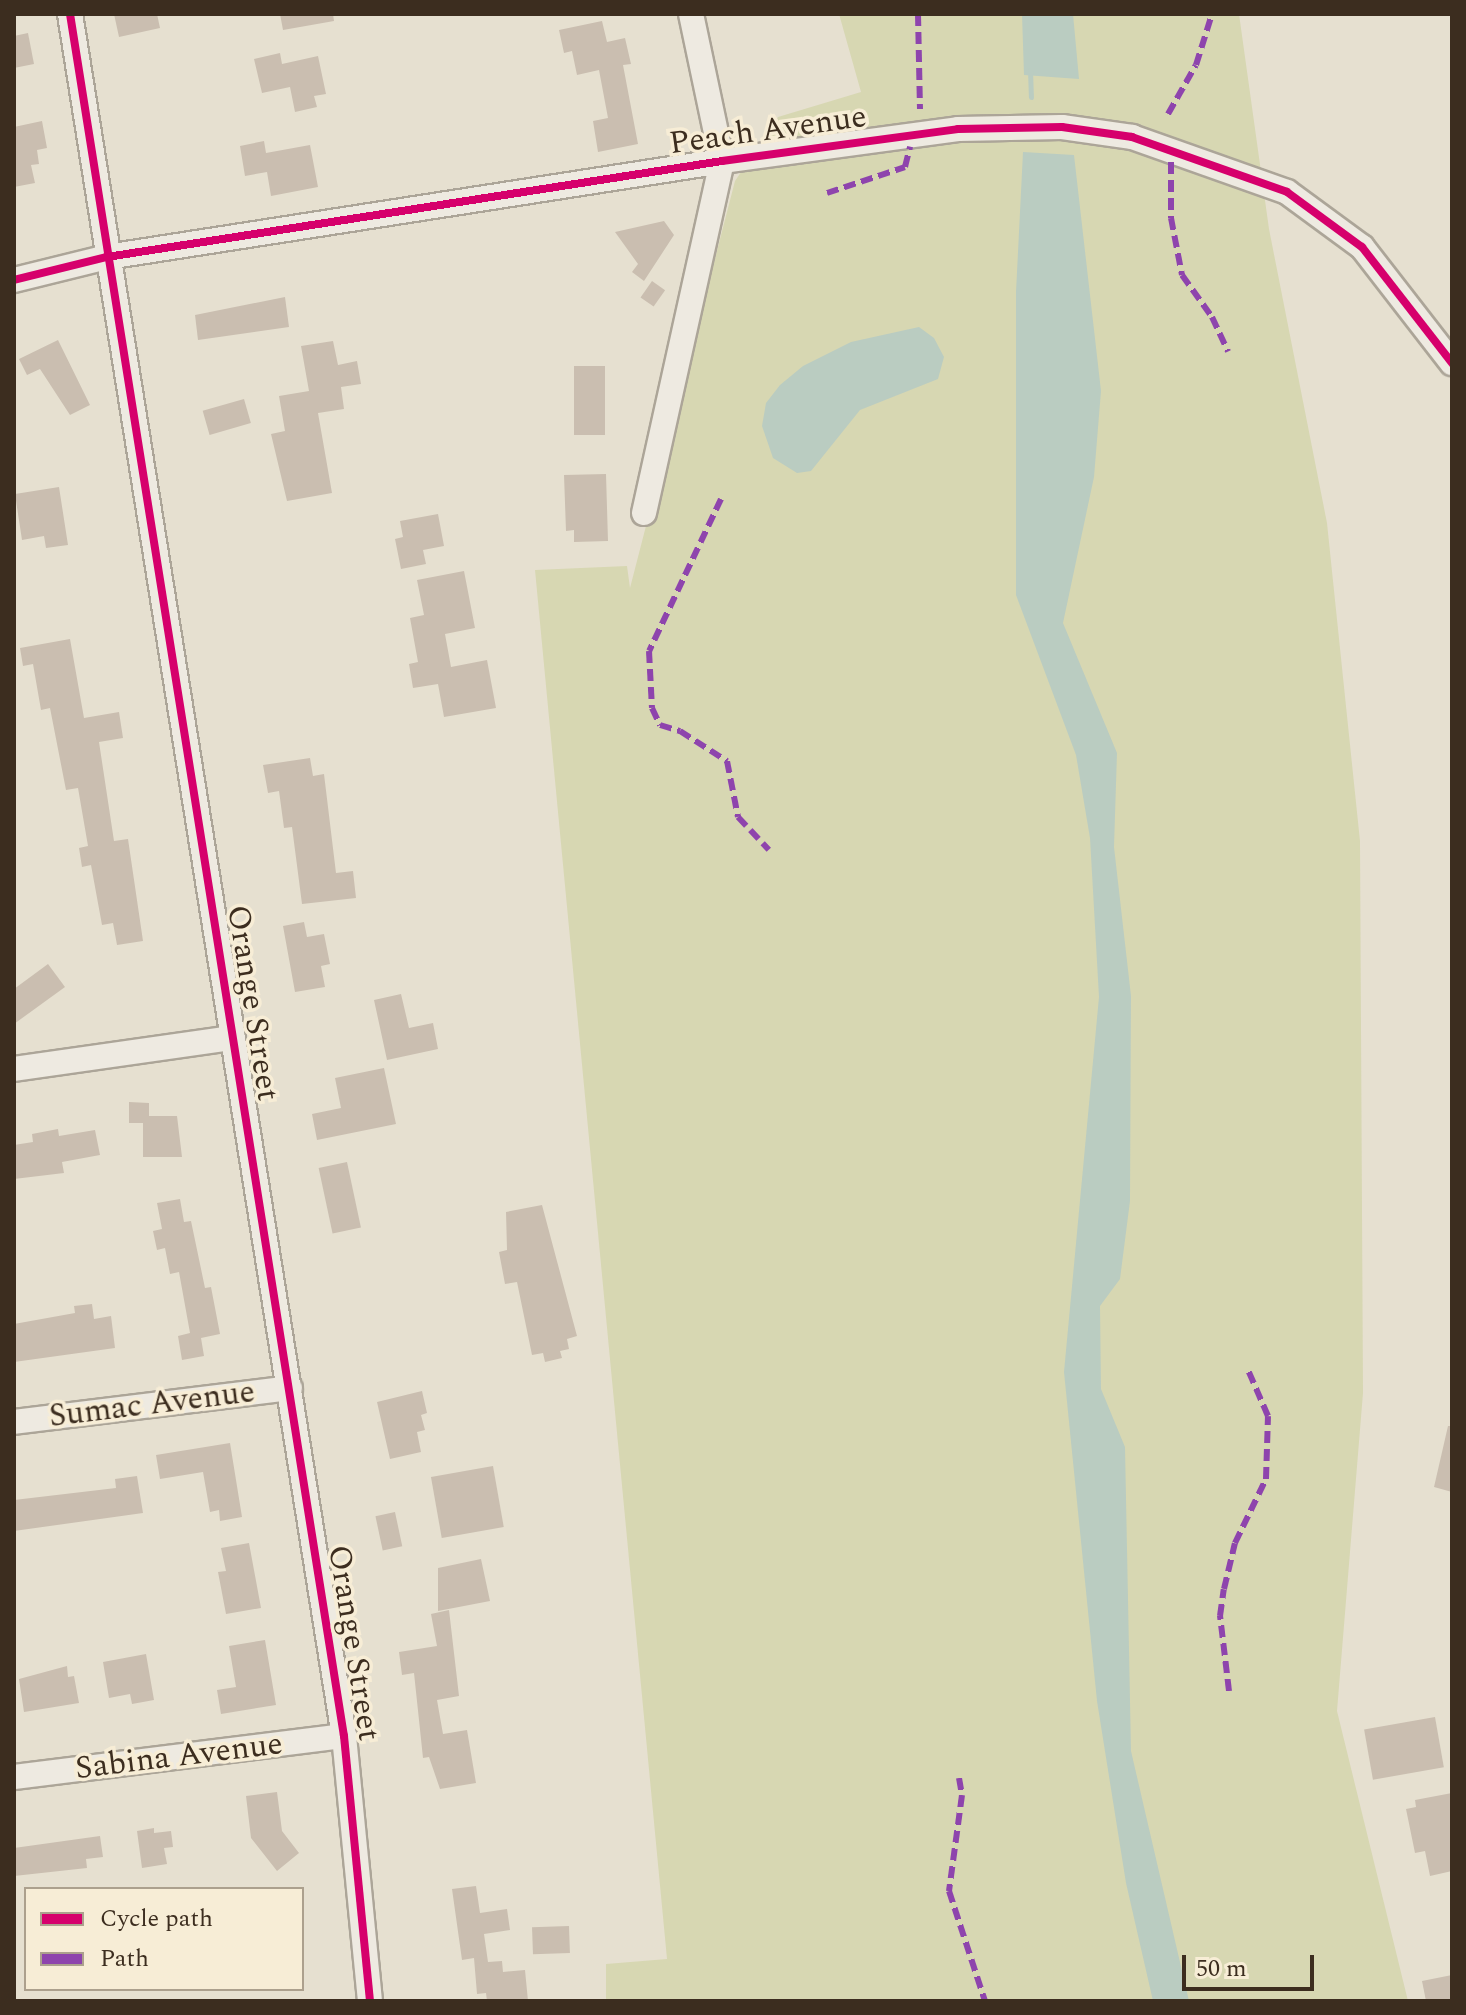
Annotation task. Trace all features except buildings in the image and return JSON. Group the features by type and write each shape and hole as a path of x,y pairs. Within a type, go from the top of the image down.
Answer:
{"street":[{"name":"Orange Street","path":"70,14 344,1736 370,2001"},
{"path":"644,513 722,161 691,14"},
{"name":"Peach Avenue","path":"14,280 107,257 722,161 958,129 1062,127 1132,137 1287,192 1362,247 1452,363"},
{"path":"14,1069 233,1038"},
{"name":"Sumac Avenue","path":"14,1422 290,1388"},
{"name":"Sabina Avenue","path":"14,1777 344,1736"}],"green space":[{"path":"839,14 1239,14 1269,229 1327,523 1360,841 1363,1393 1337,1711 1408,2001 606,2001 606,1964 667,1959 535,570 627,566 630,588 735,181 778,117 861,92"}],"shaded area":[{"path":"1022,14 1073,14 1079,79 1024,75"},
{"path":"1023,152 1074,155 1101,391 1094,477 1063,623 1117,753 1114,847 1131,996 1130,1201 1120,1279 1100,1306 1101,1389 1125,1447 1131,1751 1189,2001 1153,2001 1126,1883 1097,1701 1064,1372 1099,997 1090,838 1076,755 1016,595 1016,292"},
{"path":"919,327 934,338 944,357 938,379 860,410 811,471 797,473 773,458 762,426 766,403 780,385 803,366 851,342"}],"waterway":[{"path":"1030,70 1031,97"}],"marked path":[{"path":"918,14 920,109"},
{"path":"1168,114 1196,65 1212,14"},
{"path":"827,193 905,167 910,147"},
{"path":"1171,162 1171,218 1182,275 1212,317 1228,352"},
{"path":"721,499 649,651 652,708 660,725 680,731 727,761 738,817 769,850"},
{"path":"1229,1691 1220,1616 1224,1589 1235,1543 1266,1479 1268,1416 1248,1370"},
{"path":"959,1778 962,1795 949,1891 985,2001"}],"cycle path":[{"path":"70,14 344,1736 370,2001"},
{"path":"14,280 107,257 722,161 958,129 1062,127 1132,137 1287,192 1362,247 1452,363"}]}
